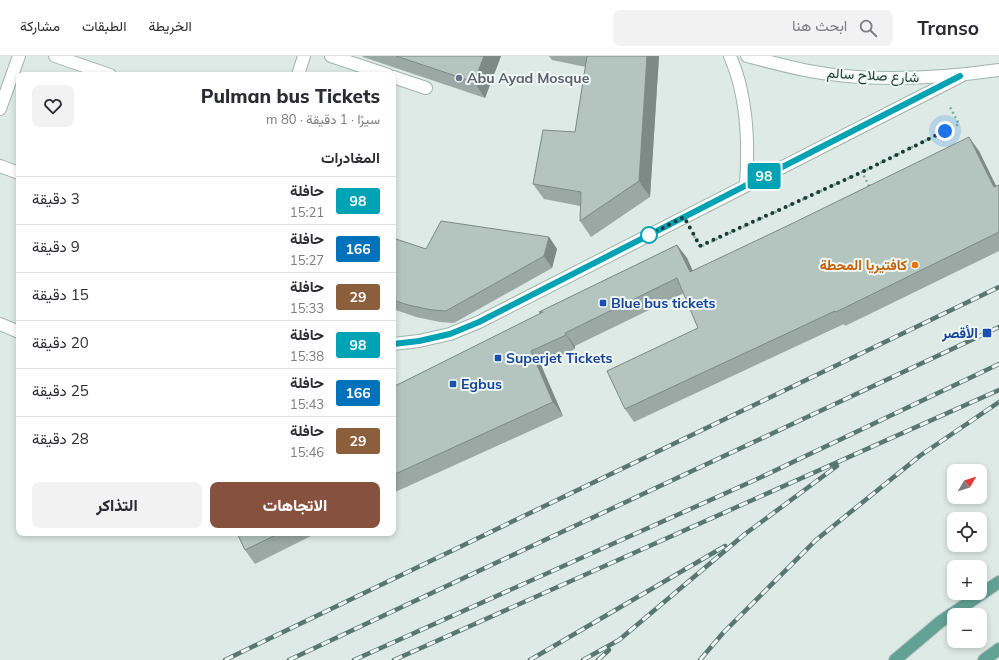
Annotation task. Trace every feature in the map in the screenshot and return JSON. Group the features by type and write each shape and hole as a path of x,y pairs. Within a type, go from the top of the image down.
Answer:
{"main road":[{"path":"895,660 940,622 999,582"},
{"path":"984,660 999,649"}],"street":[{"path":"0,109 19,56"},
{"path":"55,56 101,72"},
{"path":"299,72 304,56"},
{"path":"331,56 379,72"},
{"path":"730,56 740,84 746,117 748,151 746,185"},
{"name":"شارع صلاح سالم","path":"747,56 805,70 856,76 909,79 960,76 999,70"},
{"path":"396,344 419,341 450,334 479,322 960,76"},
{"path":"396,78 426,88"},
{"path":"0,166 16,172"},
{"path":"0,324 16,331"}],"path":[{"path":"684,217 700,246 862,172 959,124 939,86"},
{"path":"862,172 871,189"}],"building":[{"path":"396,56 484,56 474,82"},
{"path":"587,56 647,56 639,181 580,221 581,192 533,184 543,130 575,132"},
{"path":"969,137 994,187 999,185 999,232 836,312 835,311 625,409 607,371 698,328 677,278 565,333 566,335 531,351 553,402 396,474 396,386 543,312 539,312 677,245 690,272"},
{"path":"441,221 549,237 544,256 446,311 432,310 396,301 396,239 426,249"},
{"path":"238,536 274,536 245,550"}],"railway":[{"path":"225,660 999,287"},
{"path":"289,660 999,327"},
{"path":"354,660 755,480 999,364"},
{"path":"394,660 999,390"},
{"path":"700,660 723,633 816,540 921,455 999,402"},
{"path":"583,660 619,640 745,534 837,466"},
{"path":"530,660 725,546"},
{"path":"598,660 609,650"}],"bus line":[{"name":"98","path":"396,344 419,341 450,334 479,322 960,76"}],"place":[{"name":"Abu Ayad Mosque","path":"459,78"},
{"name":"كافتيريا المحطة","path":"915,265"},
{"name":"Blue bus tickets","path":"603,303"},
{"name":"الأقصر","path":"987,333"},
{"name":"Superjet Tickets","path":"498,358"},
{"name":"Egbus","path":"453,384"}],"route":[{"path":"649,235 643,238 684,217 700,246 862,172 945,131"}]}
